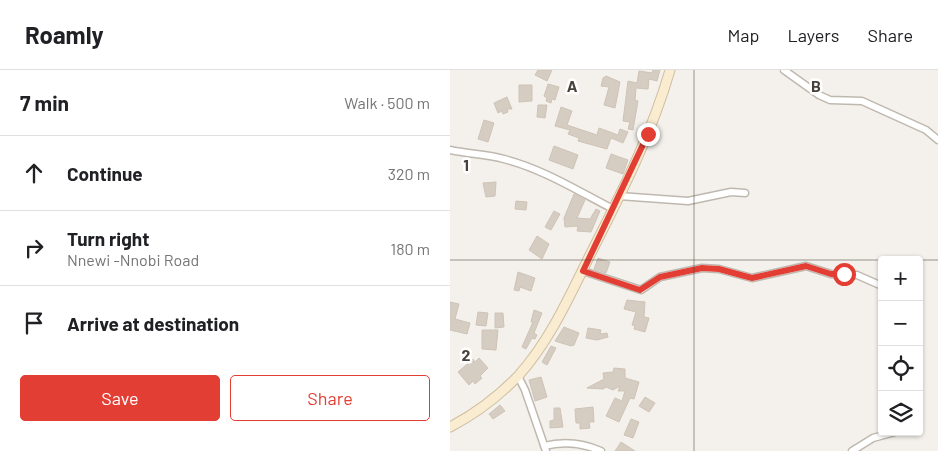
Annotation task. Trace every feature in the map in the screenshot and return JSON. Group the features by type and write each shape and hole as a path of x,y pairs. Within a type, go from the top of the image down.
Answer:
{"main road":[{"path":"450,427 488,402 518,376 551,331 583,271 648,134 670,70"}],"street":[{"path":"784,70 819,95 830,100 862,101 926,130 938,140"},
{"path":"450,150 503,159 532,168 613,209"},
{"path":"619,196 688,201 731,192 745,193"},
{"path":"583,271 640,290 660,277 702,268 719,269 752,278 806,266 831,274 857,275 878,284"},
{"path":"518,376 525,390 545,448 565,443 591,447 601,451"},
{"path":"852,451 873,438 880,436"}],"building":[{"path":"538,70 552,70 547,81 535,75"},
{"path":"653,70 660,70 657,81 649,79 648,89 636,88 635,100 638,101 633,130 628,129 630,122 623,121 628,81 637,83 639,71 652,73"},
{"path":"606,76 620,82 615,108 604,105 609,87 601,86 603,78"},
{"path":"548,84 559,87 555,100 552,99 551,103 546,101 547,98 544,96"},
{"path":"519,85 532,85 532,101 519,102"},
{"path":"507,97 512,109 507,109 508,112 503,114 502,111 498,113 494,103"},
{"path":"538,105 547,105 545,118 537,117"},
{"path":"561,107 572,111 567,125 597,135 599,128 618,135 620,129 628,132 623,143 611,138 607,149 578,141 579,138 568,134 570,130 555,126"},
{"path":"484,120 494,123 488,142 478,139"},
{"path":"554,146 578,155 573,169 549,160"},
{"path":"611,154 628,160 623,174 606,168"},
{"path":"496,182 495,196 486,197 483,183"},
{"path":"574,194 585,200 577,218 590,219 596,209 600,211 591,232 577,231 578,226 565,227 564,218"},
{"path":"516,201 527,202 526,210 515,209"},
{"path":"554,211 560,214 551,230 545,227"},
{"path":"537,236 549,244 542,259 529,250"},
{"path":"598,258 610,262 606,273 594,269"},
{"path":"518,272 535,278 531,291 520,287 519,291 514,290"},
{"path":"627,300 645,302 644,317 649,318 645,332 634,329 635,326 632,325 636,312 624,309"},
{"path":"450,302 459,304 455,319 470,323 467,334 450,330"},
{"path":"534,310 542,313 534,333 537,335 535,339 532,338 526,349 522,347 533,322 531,322"},
{"path":"478,312 488,313 486,326 476,325"},
{"path":"495,313 503,313 504,327 495,328"},
{"path":"564,327 579,333 574,345 571,346 555,341"},
{"path":"588,328 601,330 600,334 607,333 608,337 597,340 586,338"},
{"path":"482,330 498,330 496,350 482,349"},
{"path":"551,346 556,348 547,365 542,362"},
{"path":"479,358 488,368 480,376 482,378 475,384 473,381 469,385 458,372 473,359 475,362"},
{"path":"614,368 625,369 625,378 639,382 634,399 630,398 619,422 606,416 615,398 622,401 625,391 618,391 620,386 613,390 606,387 603,389 587,388 604,379 603,373 613,372"},
{"path":"541,377 547,397 535,401 529,380"},
{"path":"645,397 655,403 649,412 639,406"},
{"path":"500,405 505,411 493,419 489,414"},
{"path":"593,407 594,422 589,422 590,428 580,429 580,423 576,423 575,409"},
{"path":"554,408 560,408 563,427 550,428 550,421 554,420"},
{"path":"631,419 639,422 633,438 624,435"},
{"path":"621,442 635,451 615,451"}],"route":[{"path":"648,134 583,271 640,290 648,287 660,277 679,274 697,268 730,271 752,278 806,266 831,274 844,274"}]}
